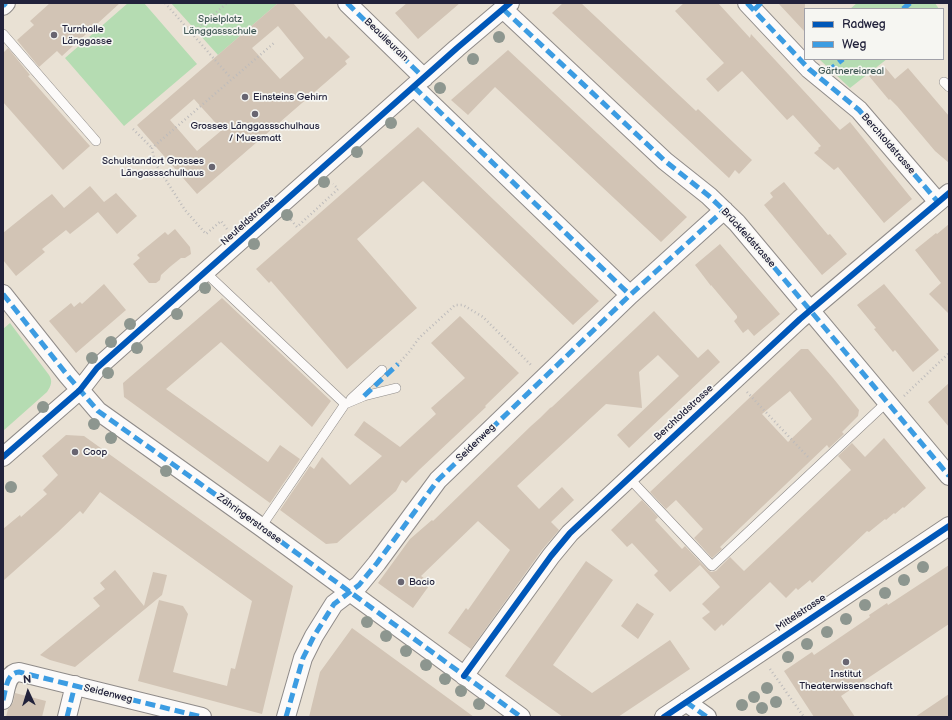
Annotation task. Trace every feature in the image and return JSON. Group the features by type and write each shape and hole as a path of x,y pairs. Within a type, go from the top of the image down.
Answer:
{"street":[{"path":"3,6 6,3"},
{"name":"Beaulieurain","path":"347,3 419,82 630,296"},
{"name":"Berchtoldstrasse","path":"464,676 566,537 810,310 943,197 865,116 809,69 754,5"},
{"name":"Neufeldstrasse","path":"3,457 80,390 97,368 419,82 507,6"},
{"name":"Brückfeldstrasse","path":"507,6 665,161 724,210 740,227 810,310 894,400 949,476"},
{"name":"Seidenweg","path":"286,717 299,671 308,648 334,604 359,585 438,480 630,296 724,210"},
{"name":"Zähringerstrasse","path":"3,294 98,411 521,717"},
{"name":"Mittelstrasse","path":"664,717 949,526"},
{"name":"Seidenweg","path":"3,700 10,676 14,672 75,685 202,717"},
{"path":"67,717 75,685"},
{"path":"686,702 707,717"}],"lane":[{"path":"3,34 96,141"},
{"path":"205,272 345,404"},
{"path":"261,528 345,404 382,370"},
{"path":"345,404 364,396 396,388"},
{"path":"629,478 712,566 817,467 894,400"}],"path":[{"path":"165,3 231,78"},
{"path":"192,33 227,3"},
{"path":"152,148 231,78 274,43"},
{"path":"133,129 152,148 155,163 185,210 206,234 221,222"},
{"path":"291,220 297,227 338,190 332,183"},
{"path":"398,364 428,328 455,305 463,305 483,317 544,378"},
{"path":"894,400 949,353"},
{"path":"746,391 817,467"},
{"path":"768,666 804,717"}],"green space":[{"path":"128,3 144,3 197,64 124,126 65,58"},
{"name":"Spielplatz Länggassschule","path":"171,3 278,3 218,55"},
{"path":"857,3 935,3 938,8 851,8"},
{"name":"Gärtnereiareal","path":"820,60 886,60 850,88"},
{"path":"10,323 49,375 51,381 47,392 3,431 3,329"}],"building":[{"name":"Turnhalle Länggasse","path":"50,3 120,3 62,56 57,51 39,67 17,40 34,25 30,21"},
{"path":"278,3 293,3 326,39 329,36 350,57 345,61 347,64 197,194 137,125","holes":["278,26 304,58 280,79 252,48","194,99 222,130 197,151 170,120"]},
{"path":"407,3 460,3 418,39 395,13"},
{"path":"563,3 581,3 696,111 698,109 752,160 739,174 735,170 729,178 552,13"},
{"path":"684,3 718,3 750,38 751,34 840,130 850,122 912,199 884,223 838,167 834,170 814,153 821,146 793,115 787,120 742,71 718,92 706,79 724,63 675,11"},
{"path":"778,3 805,3 804,31"},
{"path":"8,48 30,75 28,76 90,146 63,170 3,102 3,53"},
{"path":"508,50 687,217 661,242 495,87 468,115 451,100"},
{"path":"884,66 895,79 908,68 949,116 949,163 935,151 897,106 890,99 889,100 869,76"},
{"path":"418,127 599,301 573,325 423,181 357,239 417,308 347,369 271,281 269,283 256,269"},
{"path":"784,182 828,235 830,234 847,254 822,275 764,205 773,197 770,193"},
{"path":"90,186 104,202 116,193 137,216 117,234 98,212 70,234 66,230 42,249 45,252 16,276 3,260 3,233 52,194 64,208"},
{"path":"949,224 949,314 929,294 941,283 915,250"},
{"path":"175,229 190,247 191,254 185,258 181,258 171,266 161,275 160,280 156,283 149,283 133,264 140,258 137,255 165,232 168,235"},
{"path":"720,244 780,314 754,336 748,329 743,333 734,321 737,316 695,265"},
{"path":"104,284 126,310 76,353 49,321 71,303 74,307 80,302 82,304"},
{"path":"884,284 939,350 913,372 895,350 893,352 857,305"},
{"path":"222,298 331,401 312,427 221,342 166,389 268,462 280,445 300,459 270,503 124,397 123,383"},
{"path":"654,311 698,358 708,349 720,362 629,448 617,435 679,376 658,355 639,372 642,408 606,404 517,486 539,509 562,487 574,500 551,522 559,530 542,550 471,649 448,633 466,608 468,610 510,550 478,521 421,576 431,583 413,608 378,583 410,539 432,520 433,521 531,426"},
{"path":"460,316 519,373 485,406 486,407 406,483 402,480 396,491 337,543 326,544 280,510 310,466 314,469 322,457 350,485 382,456 354,435 364,421 400,447 436,414 431,408 465,378 431,343"},
{"path":"801,349 808,349 859,410 858,416 842,432 844,434 829,448 827,445 720,547 722,549 712,558 694,538 703,529 676,500 666,509 650,492","holes":["790,391 812,419 788,442 762,414"]},
{"path":"949,383 949,427 928,402"},
{"path":"66,435 84,436 293,586 262,714 138,681 159,600 183,606 188,614 173,672 227,686 231,668 235,669 252,601 100,492 83,514 80,511 3,581 3,529 20,515 21,517 47,494 43,490 58,475 42,456"},
{"path":"884,438 926,488 904,508 903,507 895,514 894,513 886,520 885,519 869,532 867,531 812,583 810,580 798,590 796,588 786,598 770,582 723,626 722,624 715,631 702,618 710,612 702,604 720,587 700,565 670,592 654,575 658,571 632,543 627,547 611,530 642,500 658,517 655,520 682,549 685,546 708,570 711,572 716,571 730,557 744,571 851,470 838,456 852,443 865,457"},
{"path":"586,561 613,580 553,665 592,693 670,640 690,669 618,717 563,717 505,676"},
{"path":"949,565 949,624 841,696 855,717 814,717 784,671 812,652 814,655 870,617 869,615 887,603 888,605"},
{"path":"115,570 144,606 153,572 167,575 162,595 75,667 50,660 40,655 100,606 93,598 105,589 100,583"},
{"path":"637,603 654,614 638,639 621,626"},
{"path":"352,628 474,717 309,717 320,672"},
{"path":"15,693 46,701 42,717 6,717 8,709 13,703"},
{"path":"949,694 949,717 915,717"}],"marked path":[{"path":"3,6 6,3"},
{"path":"347,3 424,78"},
{"path":"747,3 809,69 859,110 938,202"},
{"path":"754,10 761,3"},
{"path":"904,8 910,3"},
{"path":"503,9 665,161 709,196 737,223 949,476"},
{"path":"827,72 842,60"},
{"path":"414,87 630,295"},
{"path":"286,717 303,658 314,636 334,604 359,585 438,480 630,295 724,210"},
{"path":"3,294 68,376 98,411 261,527 521,717"},
{"path":"364,396 398,364"},
{"path":"3,700 11,675 19,672 202,717"},
{"path":"67,717 75,685"},
{"path":"686,702 707,717"}],"cycle path":[{"path":"3,457 80,390 97,368 457,48 510,3"},
{"path":"464,676 551,556 570,533 800,319 949,193"},
{"path":"664,717 949,526"}],"place":[{"name":"Turnhalle Länggasse","path":"54,35"},
{"name":"Einsteins Gehirn","path":"245,97"},
{"name":"Grosses Länggassschulhaus / Muesmatt","path":"255,114"},
{"name":"Schulstandort Grosses Längassschulhaus","path":"212,167"},
{"name":"Coop","path":"75,452"},
{"name":"Bacio","path":"401,582"},
{"name":"Institut Theaterwissenschaft","path":"846,662"}]}
